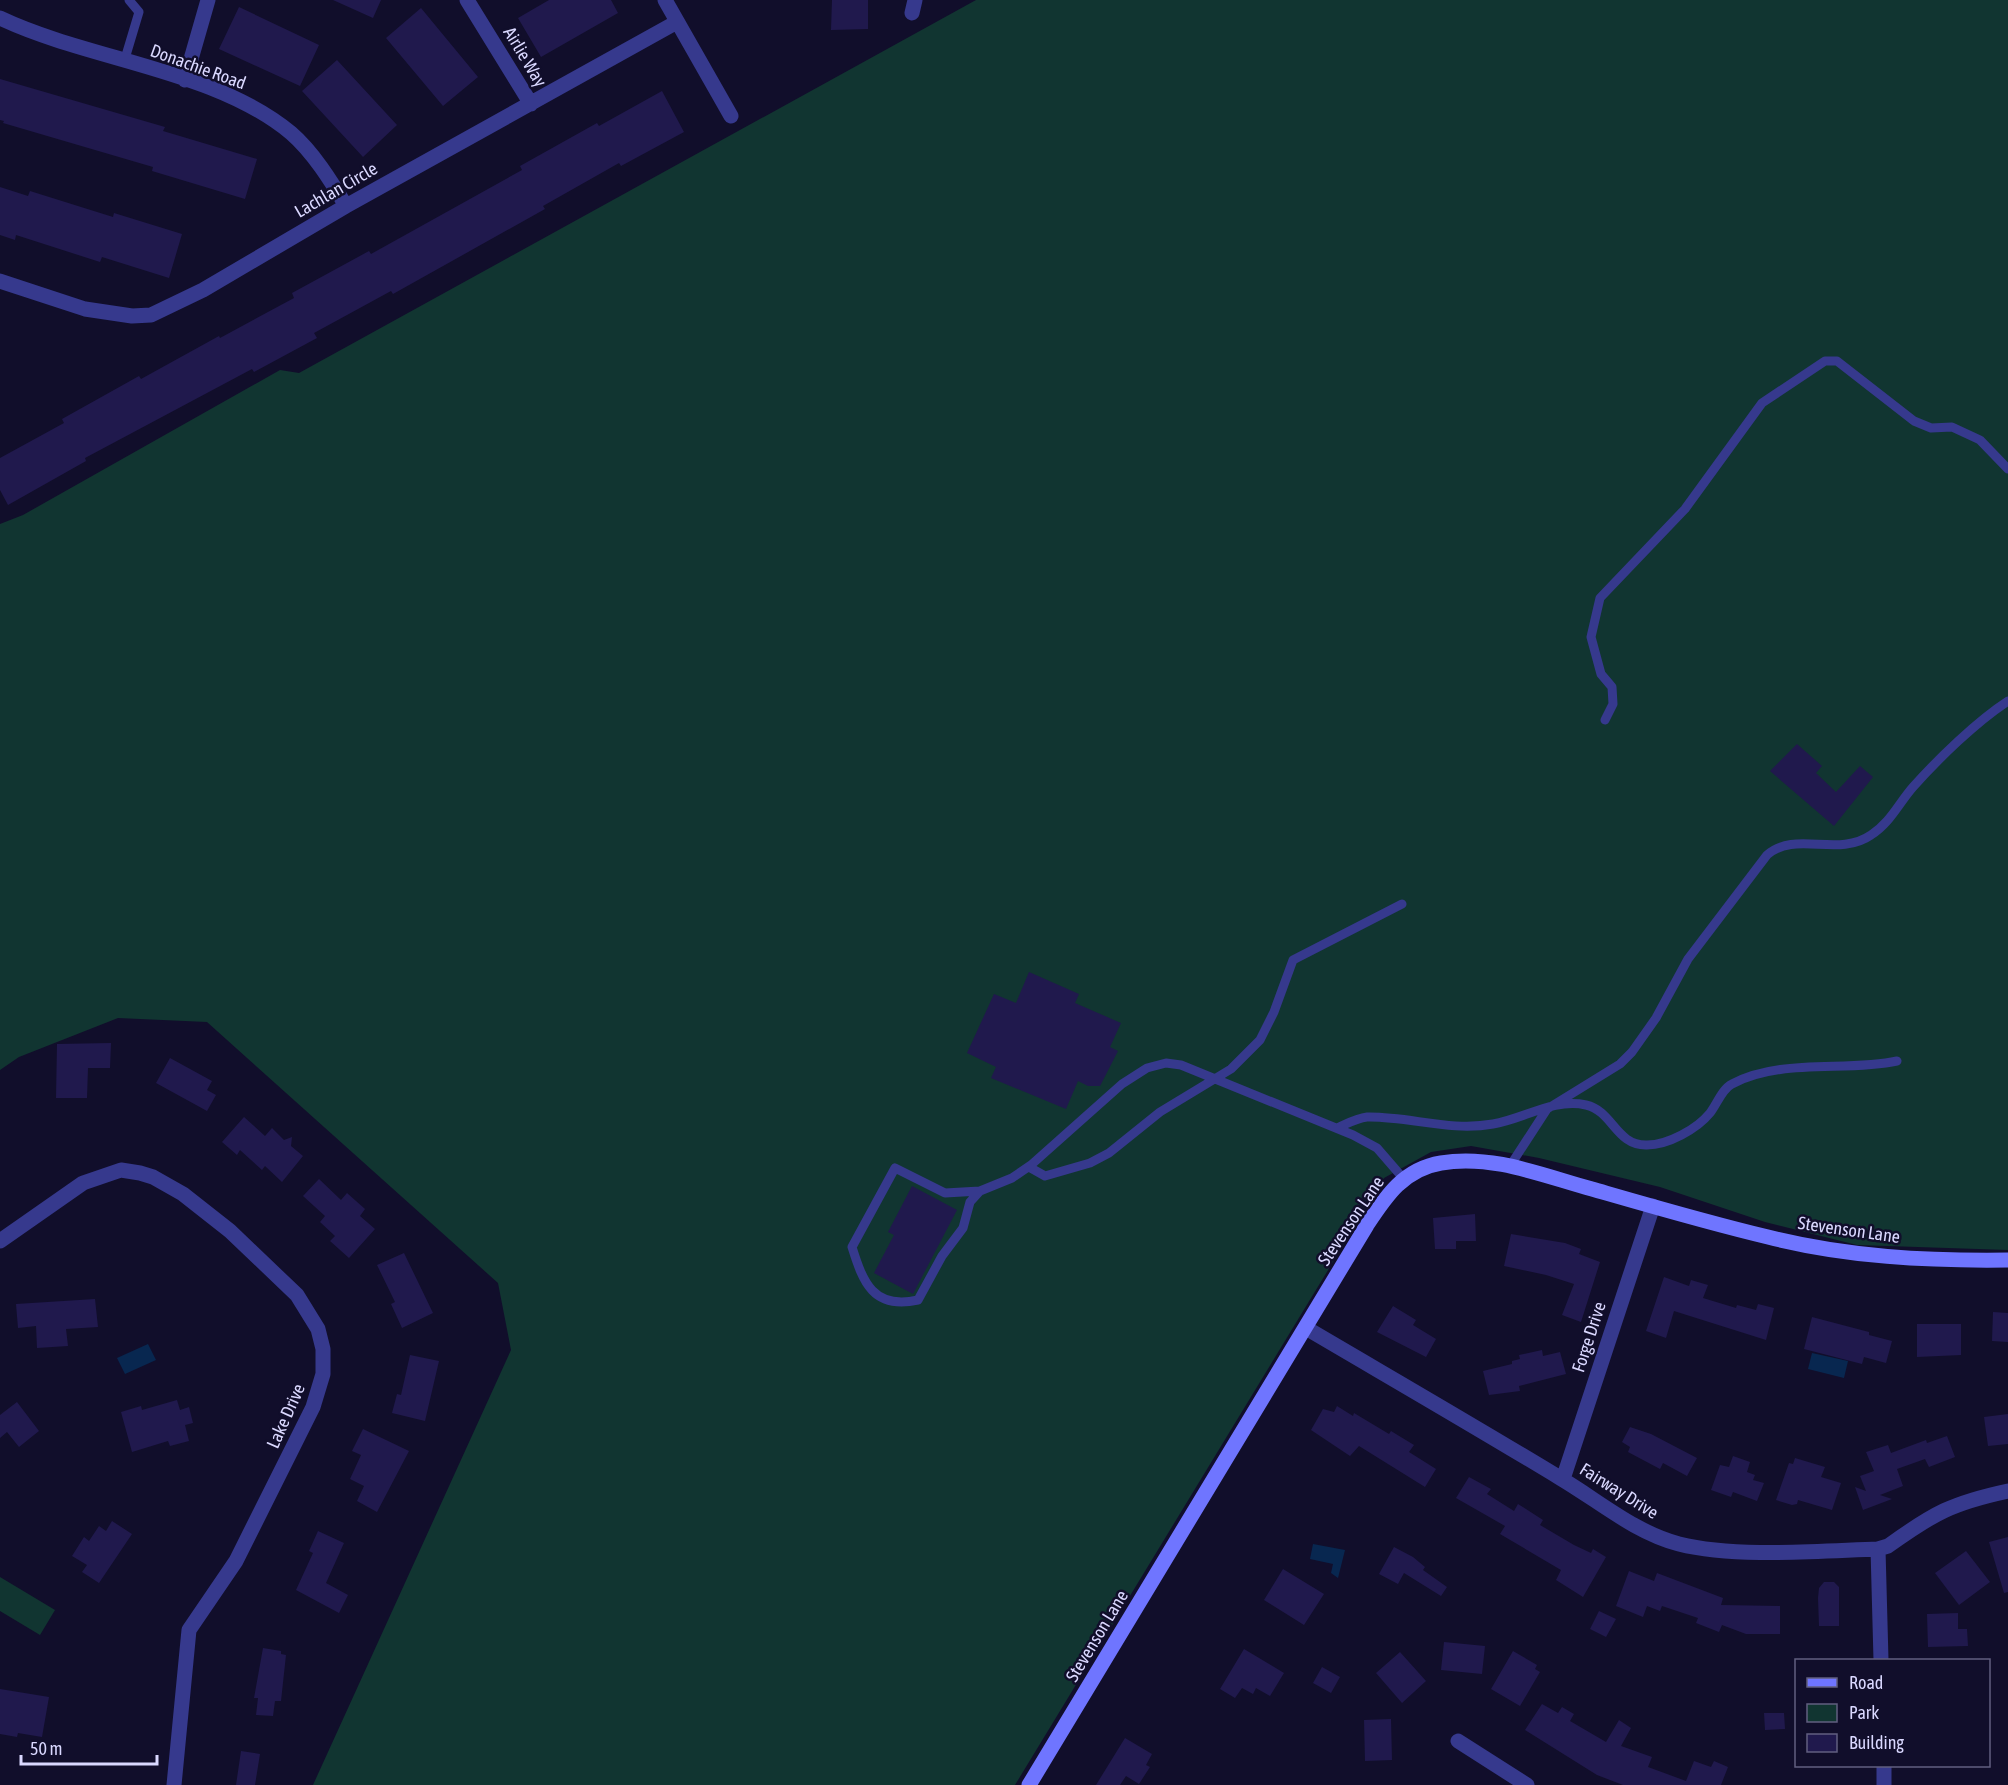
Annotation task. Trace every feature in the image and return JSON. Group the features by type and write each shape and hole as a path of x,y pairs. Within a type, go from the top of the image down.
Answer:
{"street":[{"path":"185,80 208,0"},
{"name":"Airlie Way","path":"467,0 531,104"},
{"path":"665,0 731,116"},
{"name":"Donachie Road","path":"0,18 29,32 185,80 258,110 293,135 346,206"},
{"name":"Lachlan Circle","path":"0,281 85,309 132,316 151,315 203,290 346,206 677,21"},
{"name":"Stevenson Lane","path":"1029,1785 1367,1225 1385,1198 1403,1178 1441,1163 1469,1161 1510,1166 1769,1238 1838,1251 1911,1258 2008,1260"},
{"name":"Lake Drive","path":"0,1241 83,1183 122,1170 140,1173 153,1177 183,1194 230,1230 297,1295 318,1329 323,1349 323,1374 313,1407 236,1561 189,1630 174,1785"},
{"name":"Forge Drive","path":"1563,1479 1653,1206"},
{"name":"Fairway Drive","path":"1306,1328 1563,1479 1650,1534 1680,1544 1757,1551 1878,1549 1888,1546 1944,1508 1968,1499 2008,1491"},
{"path":"1878,1549 1881,1659"},
{"path":"1458,1741 1527,1785"},
{"path":"1884,1767 1884,1785"}],"lane":[{"path":"124,62 139,12 129,0"},
{"path":"1605,720 1613,704 1612,687 1601,674 1591,637 1600,598 1686,509 1762,403 1825,361 1837,361 1914,421 1931,428 1952,427 1980,440 2008,469"},
{"path":"1510,1166 1547,1109 1620,1064 1632,1052 1656,1018 1688,959 1750,877 1776,848 1784,845 1847,846 1872,835 1914,787 1992,711 2008,701"},
{"path":"1029,1167 1045,1176 1090,1162 1109,1153 1160,1112 1213,1077 1231,1068 1260,1040 1274,1012 1293,960 1402,904"},
{"path":"1337,1128 1365,1117 1453,1127 1494,1124 1535,1110 1572,1104 1596,1109 1605,1114 1624,1139 1632,1143 1647,1145 1665,1143 1694,1127 1709,1114 1730,1085 1748,1077 1789,1070 1881,1064 1897,1060"},
{"path":"980,1191 970,1202 963,1228 942,1257 918,1300 900,1302 876,1294 862,1279 852,1247 895,1168 945,1193 980,1191 1012,1178 1029,1167 1122,1084 1148,1068 1166,1063 1181,1065 1213,1077 1337,1128 1377,1148 1403,1178"}],"green space":[{"path":"976,0 2008,0 2008,1250 1857,1245 1765,1222 1660,1187 1539,1158 1471,1146 1431,1152 1384,1178 1015,1785 313,1785 511,1350 498,1283 207,1022 118,1018 19,1057 0,1070 0,524 23,515 280,370 299,373"},
{"path":"0,1577 55,1610 40,1635 0,1611"}],"water":[{"path":"148,1344 156,1360 125,1374 117,1358"},
{"path":"1812,1353 1848,1361 1844,1378 1808,1369"},
{"path":"1313,1544 1345,1550 1338,1578 1331,1573 1333,1564 1310,1559"}],"building":[{"path":"333,0 381,0 373,18"},
{"path":"549,0 611,0 618,13 541,57 518,18"},
{"path":"832,0 868,0 868,29 831,30"},
{"path":"239,7 319,45 300,86 219,49"},
{"path":"421,8 478,77 443,106 386,38"},
{"path":"337,60 397,125 363,157 302,91"},
{"path":"0,79 165,127 163,131 257,159 245,199 152,171 153,167 3,123 4,121 0,120"},
{"path":"662,91 684,132 621,166 619,163 543,206 545,209 393,294 391,291 314,333 317,338 254,372 252,369 85,458 86,461 8,505 0,490 0,458 64,423 62,419 139,376 141,379 294,298 292,293 369,251 371,254 522,170 520,166 597,123 599,126"},
{"path":"0,187 28,196 30,191 113,217 114,213 182,234 169,278 102,257 100,262 16,235 15,240 0,235"},
{"path":"1797,744 1822,766 1816,773 1836,792 1860,766 1873,777 1834,826 1770,771"},
{"path":"1029,972 1079,994 1075,1003 1121,1023 1110,1047 1118,1051 1100,1086 1088,1086 1078,1081 1066,1109 991,1078 996,1067 967,1053 994,994 1016,1003"},
{"path":"111,1043 110,1068 88,1068 87,1098 56,1098 57,1044"},
{"path":"170,1058 212,1081 207,1090 216,1095 207,1111 156,1083"},
{"path":"244,1117 265,1136 272,1128 284,1140 292,1137 291,1146 303,1156 282,1182 265,1166 262,1170 240,1150 237,1155 222,1142"},
{"path":"319,1179 341,1200 347,1193 365,1209 360,1216 375,1229 349,1258 330,1241 335,1236 320,1222 325,1216 303,1196"},
{"path":"912,1186 957,1210 913,1294 874,1273 894,1235 888,1232"},
{"path":"1475,1214 1476,1241 1456,1241 1456,1249 1435,1249 1433,1218"},
{"path":"1511,1234 1565,1243 1581,1249 1579,1254 1600,1262 1581,1322 1562,1315 1574,1284 1504,1266"},
{"path":"404,1253 433,1313 402,1328 391,1304 395,1302 377,1265"},
{"path":"1664,1277 1689,1286 1691,1280 1708,1285 1703,1298 1736,1308 1737,1305 1756,1310 1758,1304 1774,1308 1766,1340 1674,1311 1666,1338 1646,1331"},
{"path":"95,1299 98,1327 66,1329 68,1346 37,1348 36,1326 18,1328 16,1304"},
{"path":"1393,1306 1416,1320 1413,1325 1436,1339 1426,1357 1377,1332"},
{"path":"1993,1312 2008,1313 2008,1342 1992,1341"},
{"path":"1812,1317 1869,1332 1869,1335 1892,1341 1886,1363 1864,1357 1862,1364 1804,1349"},
{"path":"1917,1324 1961,1324 1961,1355 1917,1357"},
{"path":"1542,1350 1543,1356 1560,1352 1566,1374 1519,1386 1520,1391 1489,1395 1483,1371 1512,1364 1512,1361 1520,1359 1519,1355"},
{"path":"410,1355 439,1361 425,1421 392,1413 397,1394 401,1395"},
{"path":"177,1400 180,1410 189,1407 193,1423 185,1425 189,1441 170,1446 168,1441 132,1452 121,1412 141,1406 142,1410"},
{"path":"17,1402 39,1431 19,1447 7,1432 0,1438 0,1415"},
{"path":"1337,1406 1353,1416 1354,1413 1389,1434 1391,1431 1414,1445 1409,1452 1436,1469 1425,1487 1359,1446 1350,1456 1311,1430 1323,1409 1334,1412"},
{"path":"2008,1414 2008,1444 1988,1446 1984,1417"},
{"path":"1630,1427 1651,1434 1697,1458 1687,1476 1663,1463 1660,1469 1628,1452 1630,1447 1622,1442"},
{"path":"363,1429 409,1451 377,1512 357,1501 364,1486 350,1479 361,1455 352,1451"},
{"path":"1947,1436 1955,1457 1929,1467 1925,1459 1897,1469 1903,1486 1880,1495 1892,1499 1863,1510 1855,1487 1866,1491 1860,1476 1874,1471 1866,1452 1888,1445 1891,1453 1926,1440 1927,1443"},
{"path":"1733,1456 1750,1462 1747,1472 1755,1475 1753,1480 1764,1483 1757,1501 1733,1492 1731,1497 1711,1490 1720,1465 1729,1467"},
{"path":"1795,1458 1825,1467 1821,1477 1841,1483 1832,1510 1798,1500 1797,1504 1792,1505 1776,1500 1789,1463 1793,1464"},
{"path":"1469,1477 1491,1489 1487,1494 1514,1511 1518,1504 1543,1520 1540,1525 1574,1545 1591,1553 1593,1549 1606,1557 1583,1597 1556,1580 1561,1570 1500,1534 1505,1526 1456,1498"},
{"path":"112,1521 132,1534 99,1583 82,1572 87,1565 72,1556 84,1537 89,1541 99,1526 106,1531"},
{"path":"318,1531 344,1543 326,1583 348,1595 339,1613 296,1590 313,1553 309,1551"},
{"path":"2008,1537 2008,1592 2004,1593 1989,1542"},
{"path":"1394,1547 1413,1557 1425,1567 1423,1570 1447,1587 1441,1596 1404,1573 1398,1584 1379,1574"},
{"path":"1966,1551 1990,1582 1959,1605 1935,1573"},
{"path":"1283,1569 1324,1594 1304,1625 1264,1600"},
{"path":"1629,1571 1654,1581 1657,1573 1723,1598 1721,1605 1780,1606 1780,1634 1746,1634 1722,1625 1719,1632 1696,1623 1698,1618 1662,1606 1660,1611 1647,1606 1643,1617 1616,1606"},
{"path":"1824,1582 1834,1582 1839,1587 1839,1626 1819,1626 1819,1588"},
{"path":"1599,1611 1616,1619 1606,1637 1590,1629"},
{"path":"1958,1613 1958,1629 1967,1629 1968,1646 1928,1647 1927,1614"},
{"path":"1444,1642 1485,1646 1482,1674 1441,1670"},
{"path":"263,1648 281,1651 281,1654 286,1655 281,1701 275,1701 273,1716 256,1715 258,1698 254,1698"},
{"path":"1244,1649 1284,1673 1270,1696 1256,1688 1253,1694 1242,1688 1235,1698 1220,1689"},
{"path":"1513,1651 1537,1665 1535,1669 1540,1672 1520,1706 1491,1689"},
{"path":"1400,1652 1426,1681 1402,1703 1376,1673"},
{"path":"1322,1667 1340,1677 1331,1693 1313,1683"},
{"path":"0,1689 49,1697 42,1737 18,1733 17,1737 0,1734"},
{"path":"1542,1704 1558,1713 1562,1707 1574,1714 1570,1721 1606,1742 1619,1720 1631,1728 1621,1746 1652,1757 1648,1767 1686,1781 1694,1761 1711,1767 1714,1761 1728,1767 1721,1785 1623,1785 1597,1775 1525,1730"},
{"path":"1764,1713 1784,1713 1785,1729 1765,1730"},
{"path":"1391,1719 1392,1760 1365,1761 1364,1720"},
{"path":"1125,1738 1152,1754 1146,1765 1150,1767 1139,1784 1126,1776 1120,1785 1096,1785"},
{"path":"241,1751 260,1754 255,1785 236,1785"}]}
